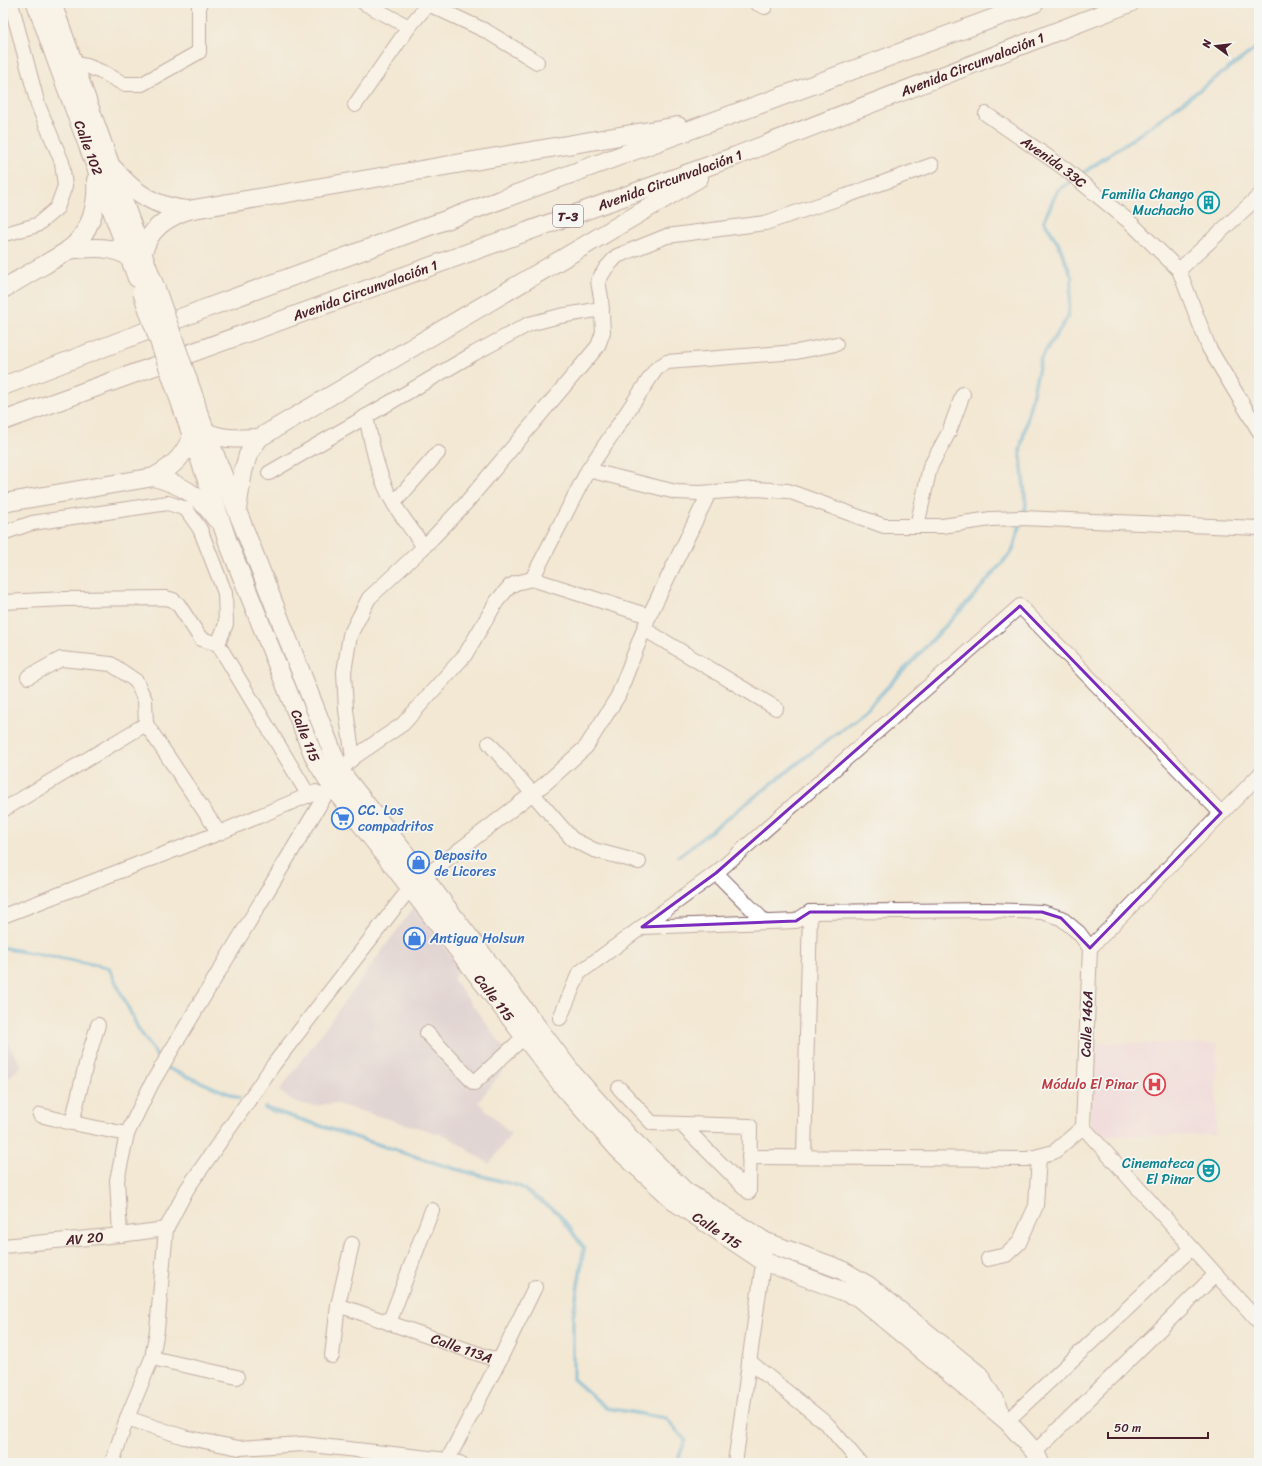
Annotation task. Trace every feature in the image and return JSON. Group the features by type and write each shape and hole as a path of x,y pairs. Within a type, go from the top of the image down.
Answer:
{"main road":[{"name":"Calle 102","path":"36,3 58,65 102,164 194,419"},
{"name":"Calle 102","path":"52,3 74,64 102,164"},
{"path":"3,386 204,309 1035,3"},
{"name":"Avenida Circunvalación 1","path":"3,421 736,156 1130,3"},
{"path":"142,272 147,240 155,230 170,218 188,210 722,118"},
{"path":"237,509 243,472 248,455 259,438 736,156"},
{"path":"3,289 68,250 80,238 89,224 95,208 96,191 102,164 147,198 167,207 188,210"},
{"path":"68,250 89,247 107,248 119,252 142,272"},
{"path":"3,503 154,477 170,469 187,448 194,419 233,439 259,438"},
{"name":"Calle 115","path":"194,419 237,509 335,778 410,888 564,1088 619,1150 678,1204 763,1261 858,1297 1006,1421 1038,1457"},
{"name":"Calle 115","path":"194,419 228,542 315,759 335,778 423,876 573,1074 630,1138 684,1190 766,1242 840,1268 869,1286 979,1375 1006,1421"},
{"path":"154,477 174,483 189,491 201,501 215,518 228,542"}],"street":[{"path":"3,233 9,233 37,225 57,208 65,186 62,162 38,105 11,3"},
{"path":"74,64 87,66 124,84 142,84 199,52 199,3"},
{"path":"364,3 408,27"},
{"path":"355,105 408,27 429,3 486,31 537,62"},
{"name":"Avenida 33C","path":"986,114 1064,168 1132,224 1179,270"},
{"path":"353,758 346,710 344,672 350,635 369,598 424,547 465,504 598,346 603,332 598,281 606,268 617,256 667,236 765,222 846,196 932,165"},
{"path":"1259,196 1179,270 1209,348 1259,431"},
{"path":"269,473 475,353 529,324 560,316 602,310"},
{"path":"532,579 588,470 656,368 667,362 796,352 836,344"},
{"path":"917,526 930,467 949,432 963,394"},
{"path":"366,416 374,456 385,486 394,503 424,547"},
{"path":"394,503 438,453"},
{"path":"588,470 676,492 709,493 755,489 788,491 884,526 942,526 990,519 1022,518 1259,528"},
{"path":"112,1463 127,1418 152,1358 157,1330 166,1229 187,1189 274,1064 410,888 423,876 532,793 586,747 618,696 649,616 709,493"},
{"path":"3,533 32,524 168,503 186,509 200,529 225,593 226,624 218,644"},
{"path":"120,1235 117,1180 127,1134 152,1083 335,778 353,758 403,724 465,654 497,601 510,586 532,579 649,616"},
{"path":"3,602 66,598 166,598 173,600 178,604 201,640 218,644 309,796"},
{"path":"560,1018 579,973 716,873 1020,606 1220,813"},
{"path":"644,629 776,708"},
{"path":"28,677 61,659 110,664 136,681 146,700 146,724 219,833"},
{"path":"3,810 146,724"},
{"path":"489,743 572,838 594,850 639,862"},
{"path":"642,927 796,921 810,912 988,910 1042,912 1061,918 1079,933 1090,948 1220,813 1259,775"},
{"path":"3,916 219,833 309,796 335,778"},
{"path":"716,873 765,922"},
{"path":"804,1158 810,912"},
{"name":"Calle 146A","path":"1083,1127 1090,948"},
{"path":"72,1123 86,1064 98,1025"},
{"path":"427,1033 474,1083 525,1036"},
{"path":"619,1088 652,1123 750,1126 749,1192 681,1124"},
{"path":"40,1115 127,1134"},
{"path":"749,1157 1027,1159 1054,1152 1083,1127 1259,1322"},
{"path":"988,1259 1006,1255 1019,1243 1036,1206 1039,1156"},
{"path":"389,1323 432,1210"},
{"name":"AV 20","path":"3,1246 166,1229"},
{"path":"734,1463 766,1242"},
{"path":"332,1356 338,1305 352,1244"},
{"path":"1006,1421 1192,1248"},
{"path":"1038,1457 1215,1275"},
{"path":"499,1361 535,1287"},
{"name":"Calle 113A","path":"338,1305 499,1361 451,1462"},
{"path":"152,1358 237,1377"},
{"path":"749,1361 828,1425 860,1463"},
{"path":"127,1418 184,1437 239,1448 303,1444 451,1462"}],"highlighted area":[{"path":"1020,606 1221,813 1090,948 1061,918 1042,912 810,912 796,921 642,927 716,873"}],"shaded area":[{"path":"414,907 460,968 453,979 512,1059 478,1102 511,1134 489,1164 447,1136 333,1103 314,1106 297,1103 279,1091"},
{"path":"3,1036 22,1066 3,1082"},
{"name":"Módulo El Pinar","path":"1092,1043 1217,1044 1216,1135 1102,1136 1090,1125"}],"waterway":[{"path":"1023,515 1026,505 1020,451 1041,358 1068,317 1072,278 1059,245 1044,221 1057,191 1144,131 1259,46"},
{"path":"679,856 866,710 973,597 1013,550 1021,521"},
{"path":"3,948 109,968 138,1028 161,1062"},
{"path":"165,1067 239,1098"},
{"path":"265,1108 445,1166 519,1186 558,1213 584,1248 573,1317 573,1379 606,1408 666,1418 685,1440 677,1463"}],"place":[{"name":"Familia Chango Muchacho","path":"1209,202"},
{"name":"CC. Los compadritos","path":"342,818"},
{"name":"Deposito de Licores","path":"419,863"},
{"name":"Antigua Holsun","path":"414,938"},
{"name":"Módulo El Pinar","path":"1154,1084"},
{"name":"Cinemateca El Pinar","path":"1209,1171"}]}
